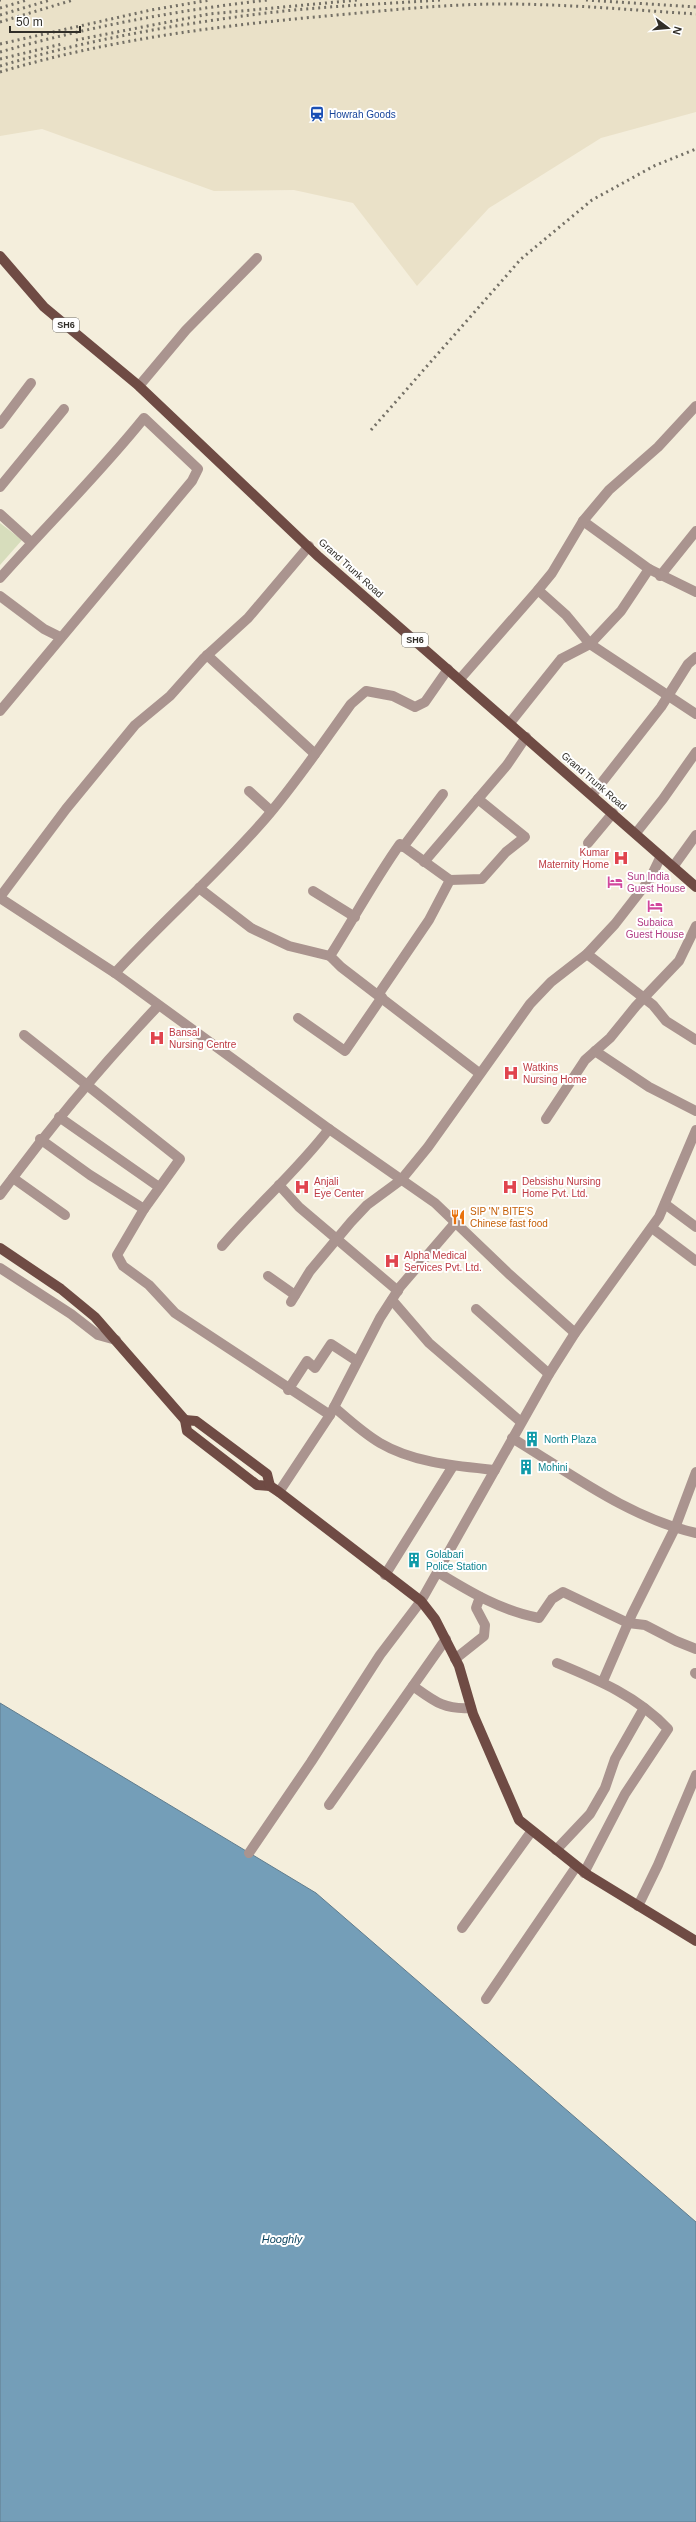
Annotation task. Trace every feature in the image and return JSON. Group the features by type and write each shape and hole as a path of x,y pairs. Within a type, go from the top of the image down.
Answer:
{"main road":[{"name":"Grand Trunk Road","path":"0,256 44,307 139,386 309,546 636,833 696,888"},
{"path":"0,1248 61,1289 95,1317 185,1420 187,1431 257,1485 275,1489"},
{"path":"185,1420 196,1421 267,1474 275,1489 384,1575 421,1601 436,1619 455,1658 471,1708 519,1820 531,1832 580,1870 696,1941"}],"street":[{"path":"139,386 186,330 257,258"},
{"path":"0,424 31,383"},
{"path":"0,487 64,409"},
{"path":"460,679 552,573 583,521 609,490 694,414"},
{"path":"0,578 31,542 99,472 144,418 198,469 192,481 60,637 0,711"},
{"path":"0,514 31,542"},
{"path":"583,521 660,576 696,592"},
{"path":"660,576 696,531"},
{"path":"309,546 248,618 207,655 170,696 135,725 66,809 0,898 115,973 158,1006 329,1129 435,1203 509,1274 576,1332"},
{"path":"510,723 527,705 561,659 590,644 621,611 649,569"},
{"path":"538,590 566,615 590,644 668,697 696,714"},
{"path":"0,596 44,629 60,637"},
{"path":"207,655 315,754"},
{"path":"592,795 668,697 688,664 696,657"},
{"path":"115,973 199,888 271,811 351,704 366,691 392,696 415,707 425,702 448,669"},
{"path":"424,862 507,765 526,737"},
{"path":"636,833 664,799 696,752"},
{"path":"249,791 271,811"},
{"path":"404,847 443,794"},
{"path":"330,956 355,917 385,864 400,844 450,880 482,879 506,852 525,837 478,799"},
{"path":"588,843 613,813"},
{"path":"673,867 696,835"},
{"path":"268,1276 293,1298 310,1271 367,1205 401,1180 428,1147 479,1073 530,1004 550,982 588,954 615,924 650,879 661,856"},
{"path":"298,1018 345,1051 430,920 450,880"},
{"path":"199,888 251,928 289,946 330,956 341,967 479,1073"},
{"path":"313,891 355,917"},
{"path":"546,1119 585,1060 610,1038 643,998 679,961 696,926"},
{"path":"588,954 659,1011 666,1021 696,1040"},
{"path":"0,1195 40,1139 85,1085 158,1006"},
{"path":"24,1035 180,1160 144,1209 117,1255 123,1266 149,1285 175,1313 288,1390 332,1411 380,1443 413,1456 454,1466 495,1470"},
{"path":"595,1051 649,1087 696,1111"},
{"path":"59,1117 159,1187"},
{"path":"222,1246 252,1211 304,1161 329,1129"},
{"path":"249,1853 311,1762 380,1655 421,1601 439,1573 512,1438 549,1374 576,1332 652,1228 665,1204 696,1130"},
{"path":"40,1139 84,1171 144,1209"},
{"path":"13,1178 65,1215"},
{"path":"279,1186 299,1207 337,1239 395,1295 429,1343 521,1422"},
{"path":"665,1204 696,1227"},
{"path":"275,1489 332,1411 357,1361 395,1295 455,1223"},
{"path":"652,1228 696,1261"},
{"path":"0,1268 71,1314 98,1335 116,1340"},
{"path":"476,1309 549,1374"},
{"path":"288,1390 307,1361 315,1368 331,1344 357,1361"},
{"path":"512,1438 628,1508 675,1528 696,1533"},
{"path":"384,1575 454,1466"},
{"path":"603,1681 628,1624 675,1528 696,1472"},
{"path":"439,1573 480,1597 525,1616 539,1618 552,1599 563,1592 628,1624 645,1625 676,1641 696,1649"},
{"path":"455,1658 484,1636 485,1625 478,1615 476,1608 480,1597"},
{"path":"329,1805 446,1639"},
{"path":"486,1999 580,1870 625,1794 668,1729 644,1708 603,1681 557,1663"},
{"path":"413,1686 440,1705 458,1708 471,1708"},
{"path":"556,1850 590,1814 604,1788 615,1759 644,1708"},
{"path":"638,1906 658,1865 696,1775"},
{"path":"462,1928 531,1832"}],"shaded area":[{"path":"0,0 696,0 696,112 601,138 489,208 417,286 353,203 294,190 214,191 42,129 0,136"}],"green space":[{"path":"0,523 22,540 0,565"}],"water":[{"name":"Hooghly","path":"0,1703 316,1893 696,2222 696,2522 0,2522"}],"railway":[{"path":"0,8 27,0"},
{"path":"0,15 50,0"},
{"path":"0,22 73,0"},
{"path":"0,44 151,10 210,0"},
{"path":"0,52 133,20 268,0"},
{"path":"76,40 209,14 358,0"},
{"path":"0,66 65,48 199,22 310,9 441,0"},
{"path":"586,0 696,7"},
{"path":"0,72 41,60 125,42 167,35 252,23 399,9 461,5 526,4 696,14"},
{"path":"0,59 62,44"},
{"path":"371,430 521,259 592,200 654,166 696,149"}],"place":[{"name":"Howrah Goods","path":"317,114"},
{"name":"Kumar Maternity Home","path":"621,858"},
{"name":"Sun India Guest House","path":"615,882"},
{"name":"Subaica Guest House","path":"655,906"},
{"name":"Bansal Nursing Centre","path":"157,1038"},
{"name":"Watkins Nursing Home","path":"511,1073"},
{"name":"Anjali Eye Center","path":"302,1187"},
{"name":"Debsishu Nursing Home Pvt. Ltd.","path":"510,1187"},
{"name":"SIP 'N' BITE'S Chinese fast food","path":"458,1217"},
{"name":"Alpha Medical Services Pvt. Ltd.","path":"392,1261"},
{"name":"North Plaza","path":"532,1439"},
{"name":"Mohini","path":"526,1467"},
{"name":"Golabari Police Station","path":"414,1560"}]}
